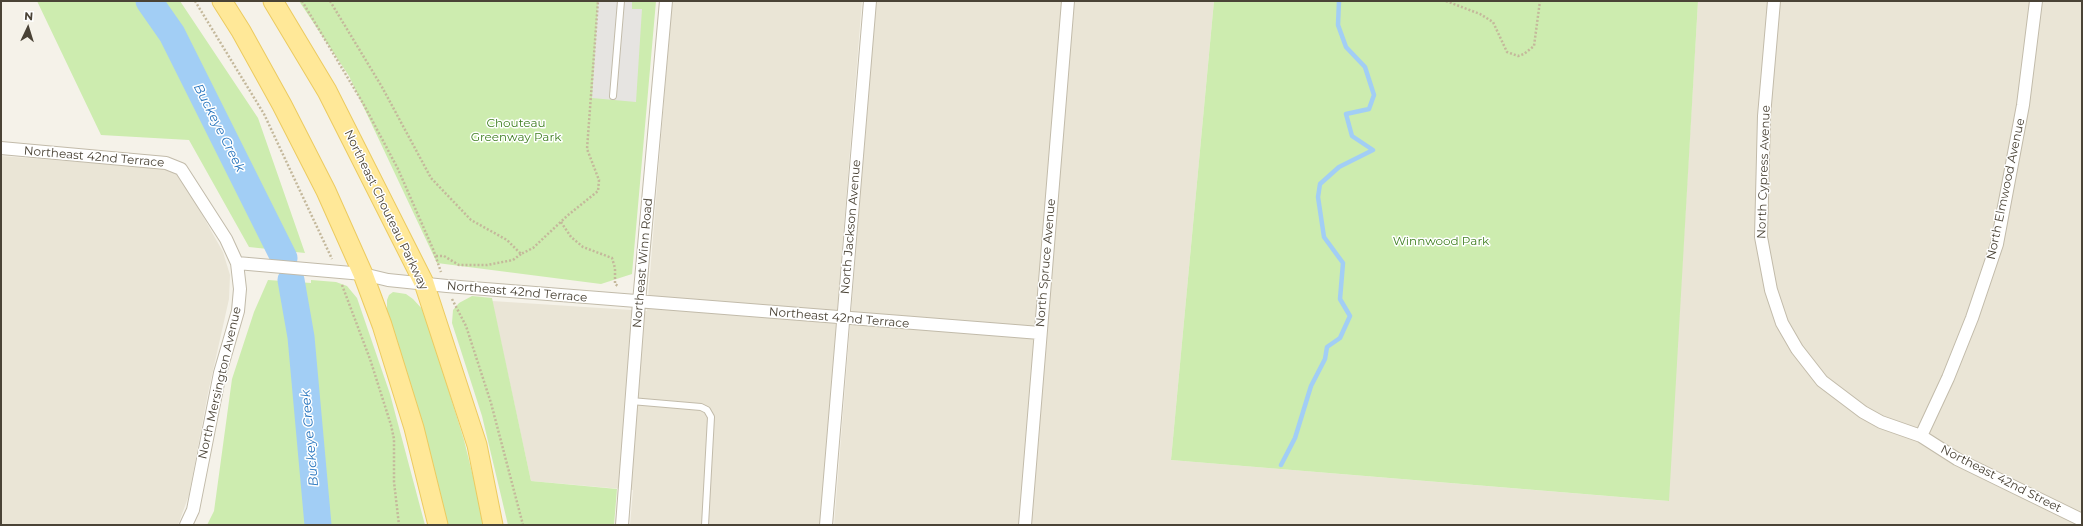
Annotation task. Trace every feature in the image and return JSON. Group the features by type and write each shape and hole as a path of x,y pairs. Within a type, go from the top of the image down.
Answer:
{"main road":[{"path":"222,1 241,31 282,105 326,191 363,274 382,325 414,428 438,525"},
{"name":"Northeast Chouteau Parkway","path":"273,1 327,91 424,283 477,444 493,525"}],"street":[{"name":"Northeast Winn Road","path":"622,525 639,302 666,1"},
{"name":"North Jackson Avenue","path":"826,525 870,1"},
{"name":"North Spruce Avenue","path":"1025,525 1068,1"},
{"name":"North Cypress Avenue","path":"1774,1 1764,116 1761,237 1771,290 1782,323 1797,349 1822,381 1863,412 1881,422 1921,436"},
{"name":"North Elmwood Avenue","path":"1921,436 1948,378 1972,318 1997,244 2023,105 2036,1"},
{"name":"Northeast 42nd Terrace","path":"1,148 166,163 181,169 226,238 237,263 363,274 388,280 639,302 843,319 1040,333"},
{"name":"North Mersington Avenue","path":"186,525 193,510 219,379 238,311 240,290 237,263"},
{"name":"Northeast 42nd Street","path":"1921,436 1957,459 2082,520"}],"lane":[{"path":"613,96 621,1"},
{"path":"631,402 701,407 707,410 711,417 705,525"}],"path":[{"path":"330,1 382,87 431,178 471,220 507,240 521,254"},
{"path":"436,256 444,256 459,264 487,265 514,260 521,254 533,248 598,191 599,180 587,149 598,1"},
{"path":"1446,1 1480,14 1493,22 1507,52 1518,56 1524,54 1534,46 1540,1"},
{"path":"561,222 571,237 583,247 612,258 615,268 615,284 639,302"}],"shaded area":[{"path":"598,1 632,1 632,9 642,9 636,102 592,98"},
{"path":"672,1 862,1 820,525 630,525 633,490 531,481 492,301 647,311"},
{"path":"876,1 1214,1 1171,460 1668,501 1698,1 2082,1 2082,525 834,525"},
{"path":"1,156 159,168 171,171 180,175 223,252 230,275 229,299 208,393 189,495 178,525 1,525"}],"green space":[{"path":"37,1 180,1 258,118 305,253 249,247 189,140 101,135"},
{"name":"Chouteau Greenway Park","path":"299,1 656,1 632,274 601,284 437,263 349,76"},
{"name":"Winnwood Park","path":"1214,1 1698,1 1669,501 1171,460"},
{"path":"268,280 311,283 311,280 336,282 347,286 357,298 390,394 425,525 207,525 214,511 232,379 254,312"},
{"path":"393,292 406,294 424,311 464,440 485,525 447,525 422,423 387,315 387,300 389,295"},
{"path":"472,296 492,298 531,481 617,489 614,525 508,525 482,416 452,323 453,310 459,303"}],"waterway":[{"name":"Buckeye Creek","path":"149,1 172,34 284,258"},
{"path":"1281,465 1295,438 1311,386 1325,359 1327,347 1340,338 1350,316 1340,299 1343,263 1324,237 1318,197 1320,184 1339,167 1373,150 1352,136 1346,114 1369,109 1374,95 1365,67 1346,47 1338,25 1339,1"},
{"name":"Buckeye Creek","path":"291,280 301,337 318,525"}]}
